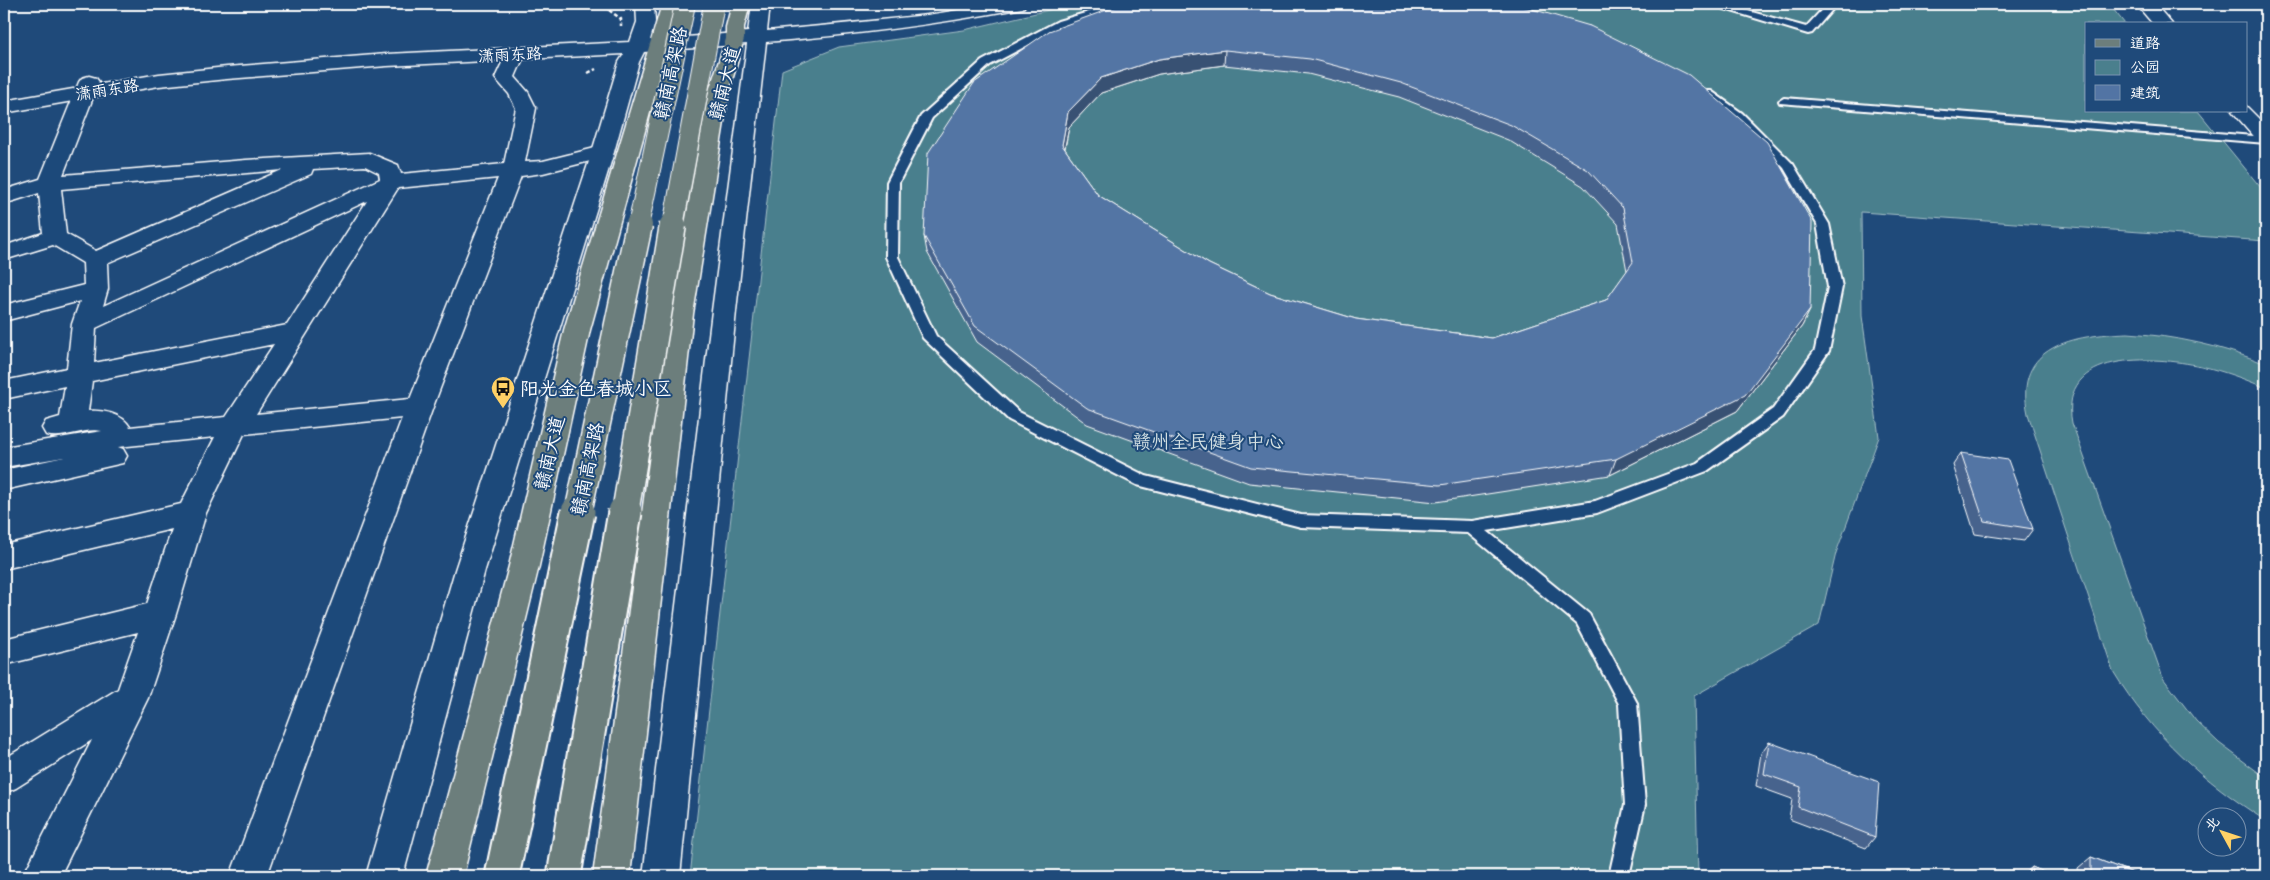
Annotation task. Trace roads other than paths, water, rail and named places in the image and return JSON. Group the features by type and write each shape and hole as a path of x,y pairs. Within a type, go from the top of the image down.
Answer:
{"main road":[{"name":"赣南大道","path":"444,876 524,566 577,330 651,41 671,4"},
{"name":"赣南高架路","path":"502,876 685,4"},
{"name":"赣南高架路","path":"564,876 681,176 714,4"},
{"name":"赣南大道","path":"611,876 681,314 719,91 745,27"}],"street":[{"path":"384,876 470,570 603,152 629,62 651,41 646,22 645,4"},
{"path":"662,876 745,27 761,4"},
{"name":"潇雨东路","path":"4,98 87,87 271,68 515,54 651,41 745,27 855,20 969,4"},
{"name":"潇雨东路","path":"745,27 857,29 935,19 1017,4"},
{"path":"2145,4 2170,15"},
{"name":"潇雨东路","path":"4,107 160,71 275,58 651,41"},
{"path":"248,876 420,407 512,171 526,108 518,92 505,78 515,54"},
{"path":"55,237 49,183 87,87"},
{"path":"2248,95 2266,116"},
{"path":"2243,112 2266,139"},
{"path":"84,324 391,182 543,167 603,152"},
{"path":"4,198 49,183 321,161 369,159 390,170 391,182 236,425 191,513 160,614 131,698 41,876"},
{"path":"95,260 321,161"},
{"path":"4,253 55,237 95,260"},
{"path":"73,423 84,324 96,289 95,260"},
{"path":"4,313 96,289"},
{"path":"4,390 80,373 296,331"},
{"path":"7,464 122,437 420,407"},
{"path":"7,464 32,439 73,423 86,420 107,422 115,425 120,430 122,437"},
{"path":"7,464 115,456 236,425"},
{"path":"4,557 191,513"},
{"path":"4,652 160,614"},
{"path":"4,777 131,698"}],"lane":[{"path":"1126,4 1062,23 986,63 927,116 893,182 892,257 930,338 1014,416 1142,481 1302,521 1472,527 1597,507 1702,467 1778,414 1822,351 1835,286 1823,224 1789,166 1738,115 1699,88"},
{"path":"1713,4 1808,31 1832,4"},
{"path":"1784,101 2266,139"},
{"path":"1472,527 1583,619 1628,703 1635,805 1619,876"}],"place":[{"name":"阳光金色春城小区","path":"503,409"}],"park label":[{"name":"赣州全民健身中心","path":"1208,441"}]}
